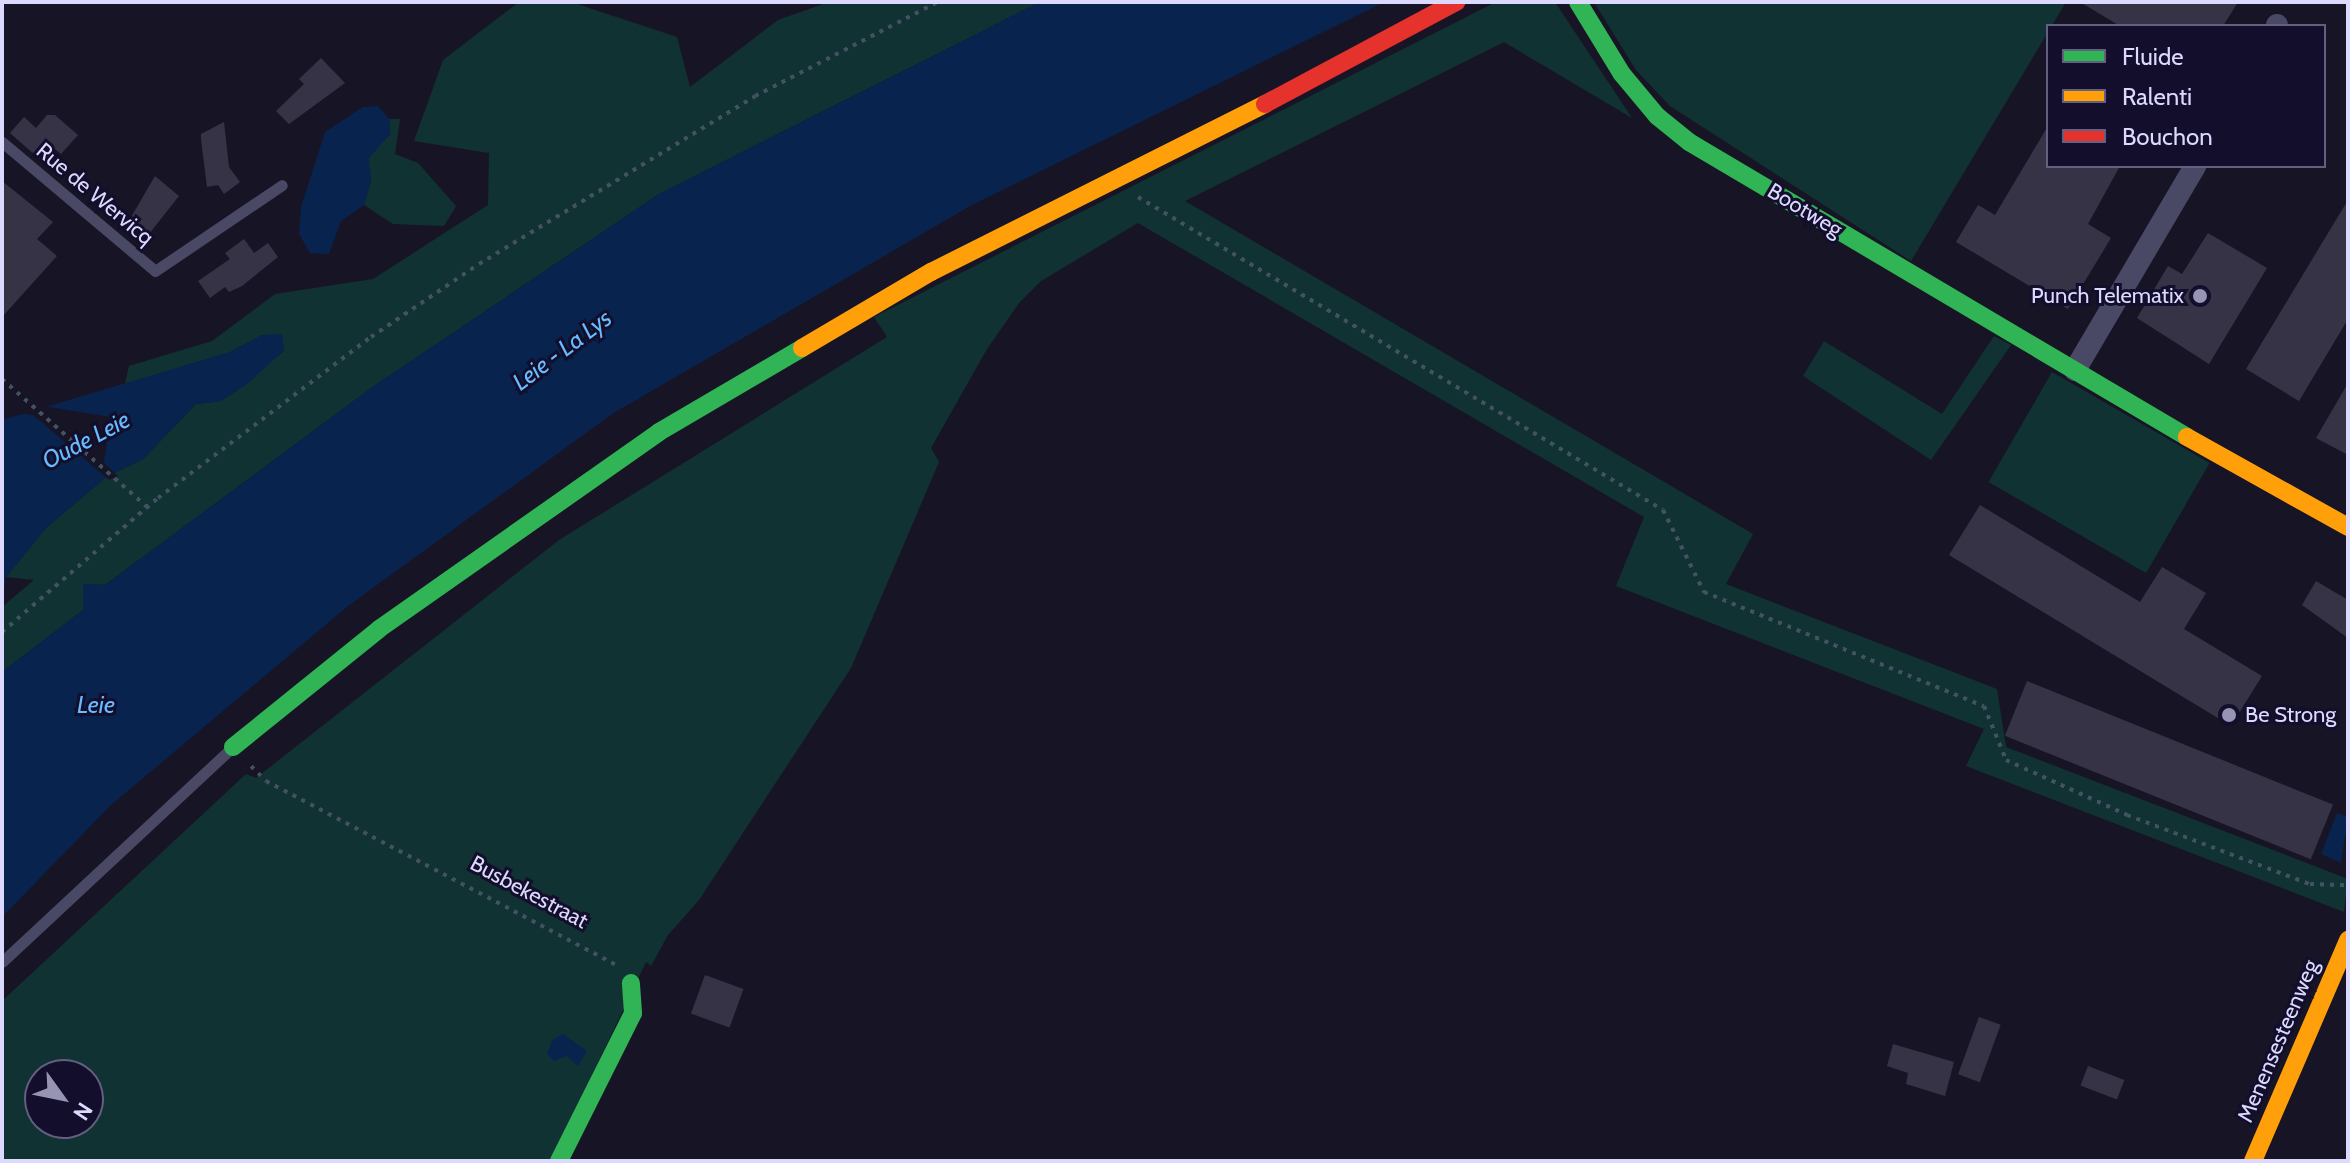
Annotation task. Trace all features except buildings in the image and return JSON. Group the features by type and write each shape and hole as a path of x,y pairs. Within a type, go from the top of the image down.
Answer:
{"street":[{"path":"233,747 391,620 659,432 931,272 1116,181 1456,2"},
{"name":"Bootweg","path":"1578,2 1622,74 1657,116 1689,142 2348,527"},
{"path":"2075,370 2194,168"},
{"name":"Menensesteenweg","path":"2253,1161 2348,940"},
{"path":"559,1161 633,1013 631,983"}],"lane":[{"name":"Rue de Wervicq","path":"2,142 155,271 282,185"},
{"path":"2,962 233,747"}],"path":[{"path":"2,632 147,507 371,337 615,177 755,96 938,2"},
{"path":"1116,181 1663,510 1704,592 1984,706 2006,760 2127,815 2310,884 2348,885"},
{"path":"3,382 147,507"},
{"name":"Busbekestraat","path":"233,747 266,781 619,966 631,983"}],"green space":[{"path":"519,2 571,2 677,37 690,87 778,20 829,2 1040,2 659,194 374,386 105,585 83,584 83,610 2,672 2,607 34,580 6,577 46,528 106,477 143,459 196,404 221,401 284,351 262,335 230,352 125,384 129,366 212,341 275,294 373,279 488,205 489,153 414,141 443,60"},
{"path":"1496,2 1555,2 1632,118 1504,42 1185,201 1753,534 1726,584 1997,689 2006,747 2348,879 2344,912 1966,766 1984,729 1616,586 1644,517 1138,223 1041,281 1019,303 987,349 931,448 939,462 851,668 699,900 668,935 651,966 646,962 551,1161 2,1161 2,1001 246,774 256,778 559,540 887,337 874,317"},
{"path":"1594,2 2066,2 2053,24 2046,24 2046,35 1911,261 1670,106 1636,70"},
{"path":"389,119 400,119 395,154 418,163 456,206 444,226 393,224 364,205 371,181 368,158 390,134"},
{"path":"1994,336 2011,345 1931,460 1803,376 1824,341 1942,414"},
{"path":"2052,372 2210,463 2146,573 1988,482"}],"water":[{"name":"Leie","path":"1040,2 1384,2 972,205 612,414 348,606 111,805 2,917 2,672 83,610 83,584 105,585 374,386 659,194"},
{"path":"378,106 389,119 390,134 369,158 371,181 364,205 341,221 329,254 310,253 299,234 301,207 325,132 363,107"},
{"name":"Oude Leie","path":"282,334 284,350 246,385 221,401 196,404 143,459 106,477 46,528 6,577 2,607 2,420 230,352 262,335"},
{"path":"2337,813 2348,817 2341,863 2321,854"},
{"path":"563,1034 587,1051 578,1066 567,1056 554,1061 547,1054 552,1040"}],"pier":[{"path":"37,405 110,417 104,463 118,476 109,480 33,415 12,412"}],"traffic: fast":[{"path":"1578,2 1622,74 1657,116 1689,142 2187,437"},
{"path":"233,747 379,629 659,432 802,348"},
{"path":"559,1161 633,1013 631,983"}],"traffic: slow":[{"path":"802,348 931,272 1265,104"},
{"path":"2187,437 2348,527"},
{"path":"2253,1161 2348,940"}],"traffic: jam":[{"path":"1265,104 1456,2"}],"place":[{"name":"Punch Telematix","path":"2200,296"},
{"name":"Be Strong","path":"2229,715"}],"water label":[{"name":"Leie - La Lys","path":"562,350"}]}
